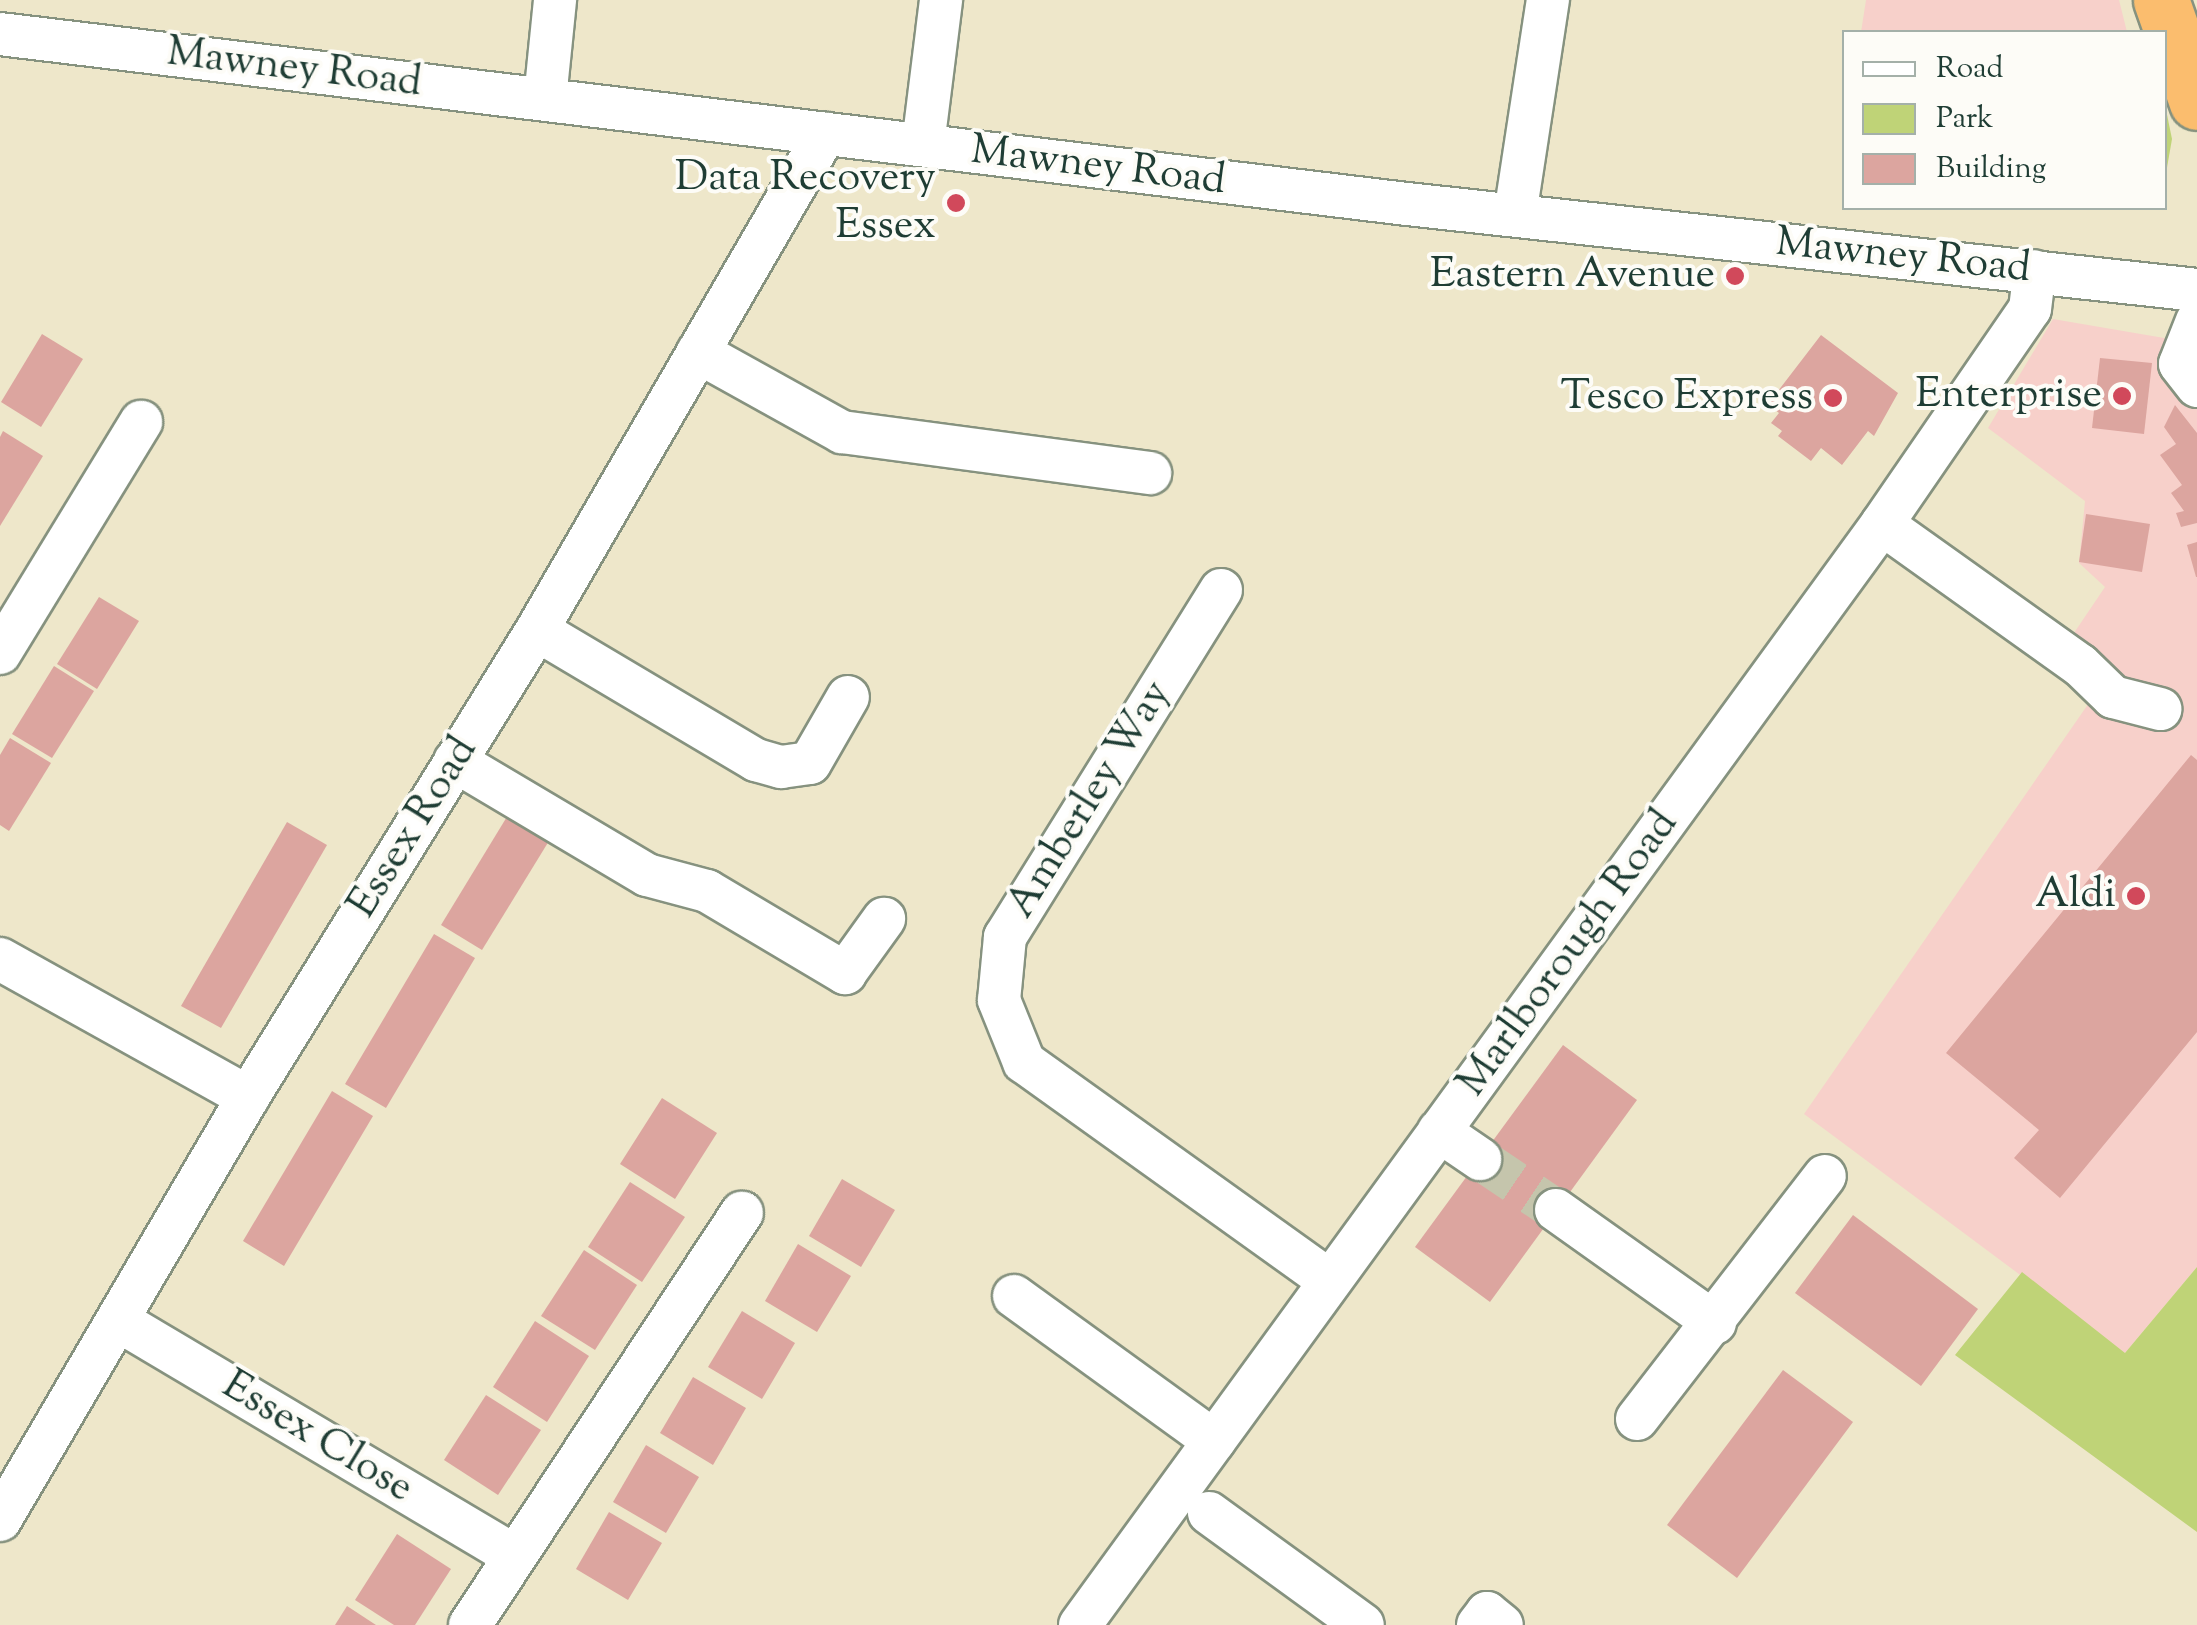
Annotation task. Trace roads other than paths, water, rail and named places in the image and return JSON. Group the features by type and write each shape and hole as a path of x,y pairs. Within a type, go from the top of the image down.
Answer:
{"highway":[{"path":"2160,0 2197,102"}],"street":[{"path":"544,99 555,0"},
{"path":"923,145 941,0"},
{"path":"1515,215 1548,0"},
{"name":"Mawney Road","path":"0,34 1515,215 2197,290"},
{"name":"Essex Road","path":"0,1520 248,1096 536,630 826,134"},
{"name":"Marlborough Road","path":"1080,1625 1882,524 2030,309 2035,272"},
{"path":"2197,320 2180,364 2197,386"},
{"path":"698,352 842,432 1150,472"},
{"path":"0,653 140,422"},
{"path":"1882,524 2080,665 2113,697 2160,709"},
{"name":"Amberley Way","path":"1221,590 1005,937 999,1000 1024,1062 1330,1281"},
{"path":"536,630 756,760 780,767 810,763 848,697"},
{"path":"455,762 646,875 707,891 845,973 884,919"},
{"path":"0,959 248,1096"},
{"path":"1439,1131 1480,1159"},
{"path":"1637,1419 1826,1176"},
{"path":"1556,1210 1715,1322"},
{"path":"470,1625 742,1212"},
{"path":"1014,1296 1214,1440"},
{"name":"Essex Close","path":"119,1320 514,1556"},
{"path":"1209,1513 1364,1625"}],"tunnel":[{"path":"1480,1159 1556,1210"}],"place":[{"name":"Data Recovery Essex","path":"956,203"},
{"name":"Eastern Avenue","path":"1735,276"},
{"name":"Enterprise","path":"2122,396"},
{"name":"Tesco Express","path":"1833,398"},
{"name":"Aldi","path":"2136,896"}]}
